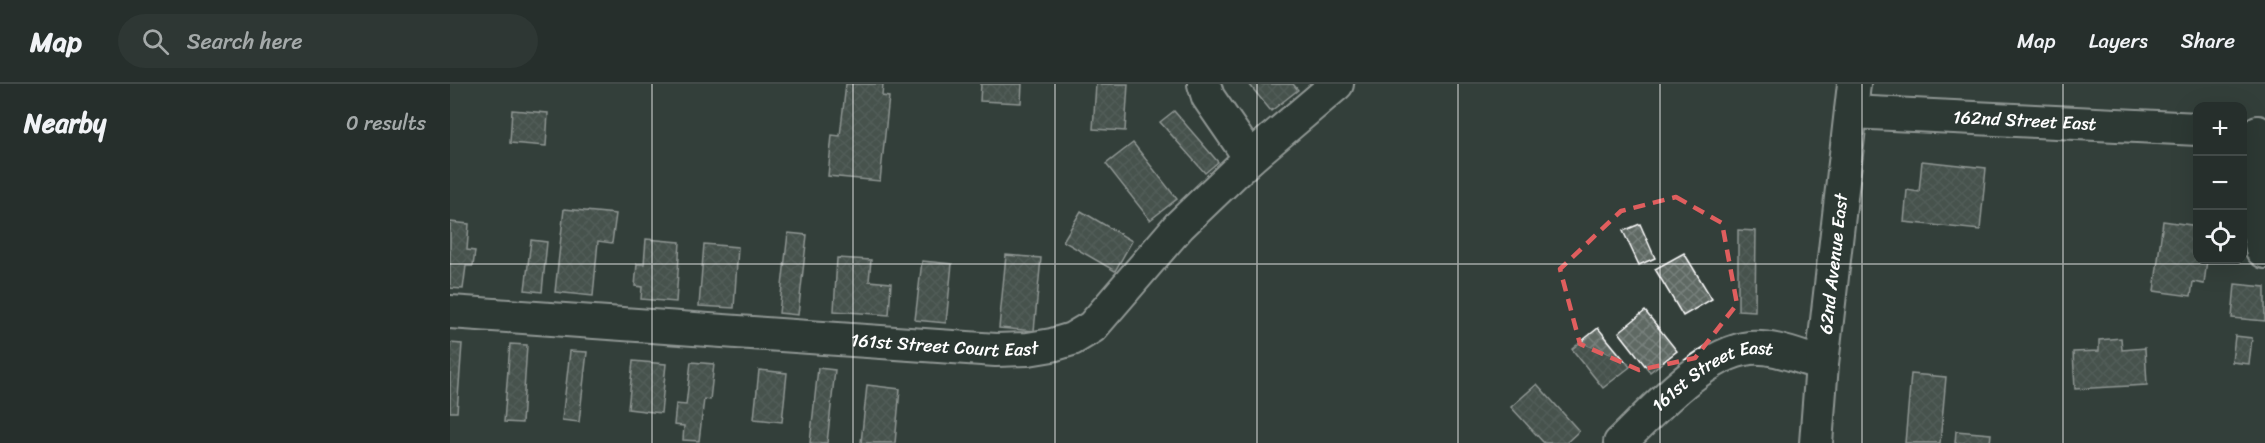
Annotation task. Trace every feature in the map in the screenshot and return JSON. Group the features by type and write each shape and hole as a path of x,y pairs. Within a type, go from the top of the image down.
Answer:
{"street":[{"path":"1204,84 1208,97 1250,158"},
{"name":"161st Street Court East","path":"450,312 996,350 1028,349 1052,345 1072,339 1092,327 1179,226 1250,158 1337,84"},
{"name":"162nd Street East","path":"1852,98 2193,129"},
{"name":"62nd Avenue East","path":"1816,443 1821,364 1852,98"},
{"path":"2255,132 2258,230 2265,252"},
{"name":"161st Street East","path":"1620,443 1700,372 1728,353 1750,348 1775,349 1821,364"}],"highlighted area":[{"path":"1676,197 1722,223 1737,304 1695,358 1639,370 1580,344 1560,269 1621,211"}],"building":[{"path":"846,84 883,84 882,96 889,97 880,181 828,176 832,135 840,136"},
{"path":"981,84 1022,84 1021,103 980,101"},
{"path":"1096,84 1128,84 1125,131 1093,129"},
{"path":"1249,84 1293,84 1298,90 1271,111"},
{"path":"512,110 548,113 546,146 510,143"},
{"path":"1174,111 1218,162 1205,173 1160,122"},
{"path":"1133,143 1177,199 1150,220 1106,164"},
{"path":"1922,161 1986,168 1980,230 1904,222 1907,190 1919,192"},
{"path":"564,209 616,214 612,243 598,241 593,296 555,292"},
{"path":"1081,211 1132,241 1115,271 1063,241"},
{"path":"2163,221 2193,225 2193,264 2206,264 2204,284 2193,282 2191,296 2154,291"},
{"path":"450,222 469,224 467,250 475,251 473,266 466,266 463,289 450,288"},
{"path":"1640,224 1655,258 1639,265 1623,231"},
{"path":"1738,230 1756,231 1755,311 1738,310"},
{"path":"788,233 807,235 798,315 779,313"},
{"path":"646,239 680,242 676,302 641,299 642,287 635,286 637,264 644,264"},
{"path":"531,240 547,242 542,292 525,290"},
{"path":"704,244 738,247 734,308 699,306"},
{"path":"1684,253 1712,299 1683,316 1655,269"},
{"path":"1006,255 1041,258 1034,331 999,328"},
{"path":"837,258 871,260 869,281 891,283 889,315 834,311"},
{"path":"922,261 952,264 946,323 915,320"},
{"path":"2235,284 2265,287 2265,321 2232,318"},
{"path":"1645,311 1677,351 1650,372 1619,332"},
{"path":"1598,328 1630,367 1603,388 1572,349"},
{"path":"2235,336 2252,338 2249,364 2232,362"},
{"path":"2121,338 2122,350 2145,348 2147,385 2075,389 2073,352 2099,351 2099,340"},
{"path":"450,343 462,344 457,412 450,412"},
{"path":"510,344 527,345 522,423 504,422"},
{"path":"570,351 587,352 579,422 562,420"},
{"path":"633,361 666,364 661,413 628,409"},
{"path":"691,362 714,364 710,400 704,399 699,441 683,440 684,426 674,425 676,404 686,405"},
{"path":"818,368 835,370 827,443 810,443"},
{"path":"759,370 787,373 782,422 754,419"},
{"path":"1911,374 1946,377 1940,443 1905,443"},
{"path":"1537,384 1579,431 1566,443 1544,443 1511,407"},
{"path":"867,385 900,389 895,443 861,443"},
{"path":"1956,431 1991,434 1990,443 1955,443"}]}
